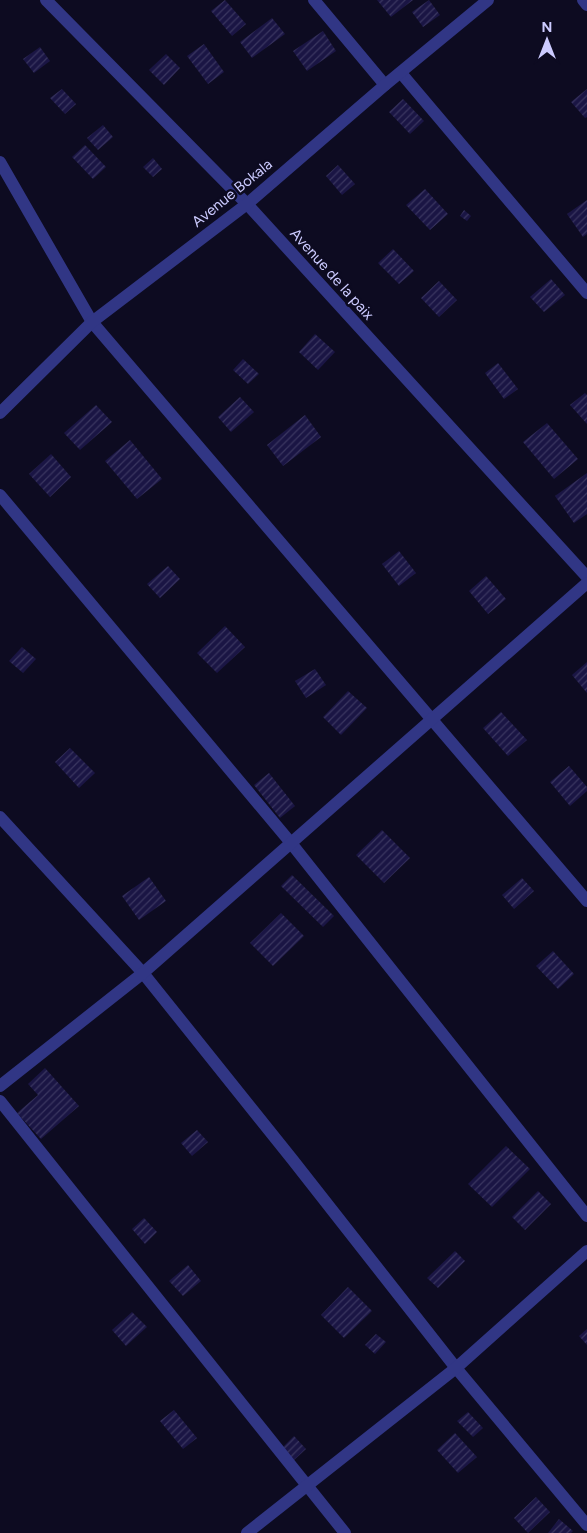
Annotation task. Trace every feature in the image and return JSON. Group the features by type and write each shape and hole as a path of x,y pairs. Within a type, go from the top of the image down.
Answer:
{"street":[{"name":"Avenue de la paix","path":"46,0 247,204 587,577"},
{"path":"314,0 386,85"},
{"name":"Avenue Bokala","path":"0,414 92,322 247,204 488,0"},
{"path":"583,0 587,5"},
{"path":"401,73 587,293"},
{"path":"0,162 92,322 587,901"},
{"path":"0,495 291,843 587,1216"},
{"path":"0,1086 143,973 587,583"},
{"path":"0,817 143,973 456,1368 587,1525"},
{"path":"0,1101 345,1533"},
{"path":"247,1533 456,1368 587,1251"}],"building":[{"path":"225,0 246,24 232,36 211,11"},
{"path":"377,0 413,0 391,17"},
{"path":"429,0 440,15 423,27 412,12"},
{"path":"272,18 285,34 252,58 240,42"},
{"path":"323,31 336,51 307,71 293,51"},
{"path":"204,44 224,72 208,84 187,56"},
{"path":"40,47 50,61 34,73 23,59"},
{"path":"166,54 180,68 164,85 149,70"},
{"path":"62,89 76,104 65,114 50,98"},
{"path":"587,89 587,117 585,118 571,102"},
{"path":"403,99 424,121 410,134 389,112"},
{"path":"103,125 113,137 98,150 87,138"},
{"path":"85,145 106,167 93,179 72,157"},
{"path":"153,158 162,169 153,177 143,167"},
{"path":"338,165 355,184 342,195 326,176"},
{"path":"425,189 448,214 430,230 406,205"},
{"path":"587,200 587,234 583,237 567,214"},
{"path":"464,210 471,216 467,221 460,216"},
{"path":"393,249 414,271 399,284 378,263"},
{"path":"551,279 565,295 544,312 530,297"},
{"path":"439,281 457,300 439,317 421,298"},
{"path":"315,334 335,352 318,370 299,352"},
{"path":"243,359 259,374 248,384 233,370"},
{"path":"498,363 518,389 504,399 485,373"},
{"path":"585,393 587,395 587,424 570,405"},
{"path":"240,397 254,412 231,432 218,417"},
{"path":"96,405 112,422 80,450 64,433"},
{"path":"305,415 321,437 283,466 267,445"},
{"path":"547,423 578,459 554,479 523,442"},
{"path":"130,440 162,479 137,499 105,461"},
{"path":"51,454 71,477 50,497 29,474"},
{"path":"587,473 587,514 574,523 555,496"},
{"path":"399,551 416,573 399,586 382,564"},
{"path":"168,566 180,579 160,598 147,584"},
{"path":"486,576 506,599 488,614 469,591"},
{"path":"225,626 245,647 217,673 197,653"},
{"path":"22,647 36,659 23,673 9,661"},
{"path":"587,662 587,693 572,675"},
{"path":"315,669 326,685 306,698 295,681"},
{"path":"348,691 367,708 341,735 323,717"},
{"path":"501,712 527,740 508,756 483,728"},
{"path":"70,748 95,773 79,788 55,762"},
{"path":"569,766 587,787 587,791 570,806 550,782"},
{"path":"269,773 295,806 280,818 254,785"},
{"path":"382,830 410,858 384,883 356,855"},
{"path":"292,875 334,916 323,927 281,886"},
{"path":"149,877 166,901 139,920 122,896"},
{"path":"522,878 534,891 514,909 502,895"},
{"path":"281,913 304,936 273,966 250,943"},
{"path":"553,951 574,974 558,989 536,966"},
{"path":"45,1068 79,1106 41,1139 17,1113 38,1095 28,1084"},
{"path":"197,1130 208,1142 192,1156 181,1143"},
{"path":"506,1146 530,1169 492,1207 468,1184"},
{"path":"538,1191 551,1204 525,1230 512,1217"},
{"path":"144,1218 157,1232 145,1244 132,1229"},
{"path":"455,1251 465,1261 438,1288 427,1278"},
{"path":"188,1265 201,1281 183,1296 169,1281"},
{"path":"348,1287 372,1311 344,1338 321,1315"},
{"path":"132,1312 147,1327 126,1346 112,1330"},
{"path":"587,1329 587,1345 579,1336"},
{"path":"376,1334 386,1342 375,1354 365,1345"},
{"path":"174,1410 197,1438 183,1449 160,1421"},
{"path":"468,1412 483,1428 473,1437 457,1421"},
{"path":"455,1433 477,1457 458,1473 437,1450"},
{"path":"294,1436 306,1449 293,1461 281,1449"},
{"path":"536,1497 550,1512 528,1533 514,1518"},
{"path":"559,1519 573,1531 571,1533 548,1533"}]}
